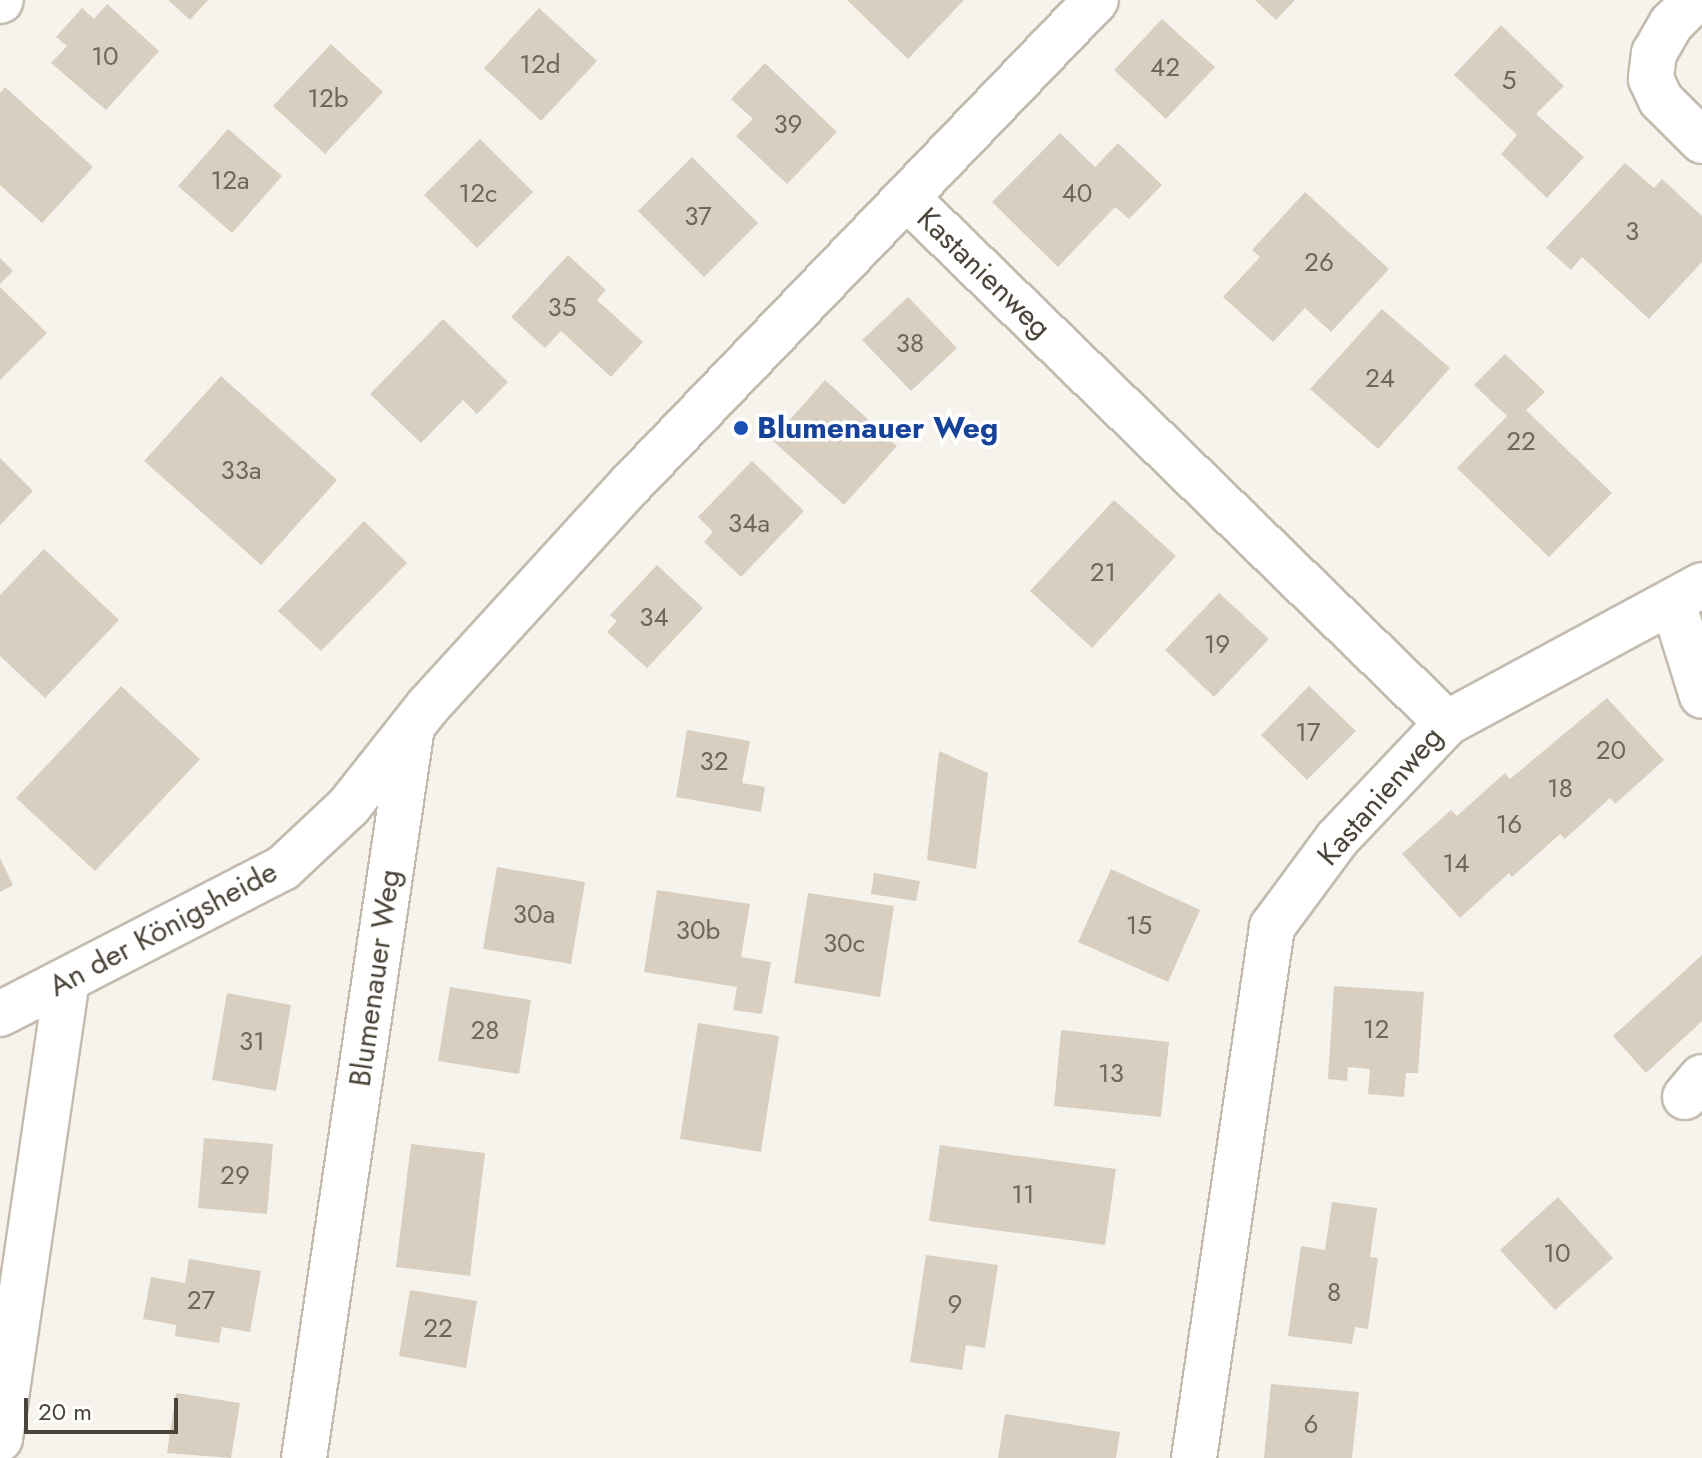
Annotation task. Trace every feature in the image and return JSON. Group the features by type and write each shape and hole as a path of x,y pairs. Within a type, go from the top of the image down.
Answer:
{"street":[{"path":"412,724 631,484 1096,0"},
{"path":"1695,0 1671,24 1654,53 1651,79 1661,100 1702,141"},
{"name":"Kastanienweg","path":"908,199 1447,723 1337,839 1272,927 1194,1458"},
{"path":"1447,723 1688,594 1702,696"},
{"name":"An der Königsheide","path":"0,1014 283,868 349,806 412,724"},
{"name":"Blumenauer Weg","path":"304,1458 412,724"},
{"path":"0,1439 67,981"}],"building":[{"path":"168,0 208,0 190,20"},
{"path":"847,0 964,0 908,59"},
{"path":"1255,0 1295,0 1276,20"},
{"path":"107,4 159,51 106,110 51,63 67,46 56,37 82,8 94,19"},
{"path":"539,8 597,61 541,121 484,68"},
{"path":"1162,19 1215,67 1166,119 1114,70"},
{"path":"1501,25 1564,86 1536,114 1584,157 1547,198 1501,154 1517,135 1454,75"},
{"path":"331,44 383,92 325,154 273,106"},
{"path":"765,63 837,132 787,184 736,136 753,119 731,99"},
{"path":"5,87 93,167 42,223 0,185 0,93"},
{"path":"228,129 282,176 232,233 178,186"},
{"path":"1060,133 1095,167 1118,143 1162,185 1129,219 1115,207 1058,267 992,202"},
{"path":"480,139 533,192 477,248 424,195"},
{"path":"692,157 758,223 704,277 638,211"},
{"path":"1625,163 1654,188 1662,179 1702,216 1702,262 1649,319 1582,257 1571,270 1546,248"},
{"path":"1305,192 1389,269 1331,332 1305,308 1273,342 1223,297 1260,257 1252,250"},
{"path":"568,255 606,290 597,300 643,342 611,377 561,331 545,348 511,317"},
{"path":"0,258 13,271 0,284"},
{"path":"0,287 47,333 0,380"},
{"path":"908,297 957,348 911,391 862,340"},
{"path":"1382,309 1450,368 1378,449 1310,389"},
{"path":"443,319 508,382 477,414 463,400 421,443 370,394"},
{"path":"1505,354 1545,392 1526,410 1612,493 1549,557 1457,468 1507,416 1474,385"},
{"path":"221,376 337,480 261,565 144,461"},
{"path":"825,380 897,446 844,505 772,440"},
{"path":"0,458 33,491 0,525"},
{"path":"752,461 804,511 741,577 704,542 713,532 698,517"},
{"path":"1114,500 1176,556 1092,648 1030,591"},
{"path":"364,521 407,563 321,651 278,611"},
{"path":"44,549 119,620 45,698 0,656 0,595"},
{"path":"657,565 703,608 647,668 607,632 617,621 610,615"},
{"path":"1219,593 1269,639 1214,697 1165,650"},
{"path":"121,686 200,759 95,871 16,798"},
{"path":"1309,686 1356,731 1307,780 1261,735"},
{"path":"1607,698 1664,760 1615,804 1610,798 1565,839 1560,834 1512,877 1509,873 1460,918 1402,854 1451,810 1457,816 1505,773 1510,779"},
{"path":"687,730 750,741 742,783 765,787 761,812 676,797"},
{"path":"939,751 988,773 976,869 927,860"},
{"path":"0,858 13,885 0,892"},
{"path":"497,867 585,882 571,964 483,949"},
{"path":"1111,869 1200,910 1168,982 1078,942"},
{"path":"874,873 920,881 916,901 871,894"},
{"path":"657,890 750,904 741,957 771,962 762,1014 733,1010 737,987 644,972"},
{"path":"808,893 894,906 880,997 794,983"},
{"path":"1702,955 1702,1021 1646,1073 1613,1036"},
{"path":"1334,986 1424,992 1418,1073 1406,1073 1404,1097 1368,1094 1370,1069 1348,1067 1347,1081 1328,1079"},
{"path":"450,987 531,1000 519,1074 438,1061"},
{"path":"227,993 291,1005 276,1091 212,1080"},
{"path":"698,1023 779,1036 761,1152 680,1139"},
{"path":"1061,1030 1169,1042 1161,1117 1054,1106"},
{"path":"204,1138 273,1144 267,1214 198,1208"},
{"path":"411,1144 485,1153 470,1276 396,1267"},
{"path":"940,1145 1116,1169 1105,1245 929,1221"},
{"path":"1558,1197 1613,1258 1555,1310 1500,1250"},
{"path":"1332,1202 1377,1208 1370,1257 1378,1258 1368,1329 1355,1327 1352,1344 1288,1336 1301,1246 1325,1250"},
{"path":"926,1255 998,1265 985,1348 966,1345 962,1370 910,1362"},
{"path":"189,1259 261,1271 250,1332 222,1327 219,1343 175,1336 176,1325 143,1319 151,1277 185,1283"},
{"path":"410,1290 477,1301 466,1368 399,1356"},
{"path":"1271,1384 1359,1392 1352,1458 1264,1458"},
{"path":"176,1393 240,1403 231,1458 167,1453"},
{"path":"1005,1414 1120,1432 1116,1458 998,1458"}],"place":[{"name":"Blumenauer Weg","path":"741,428"}]}
